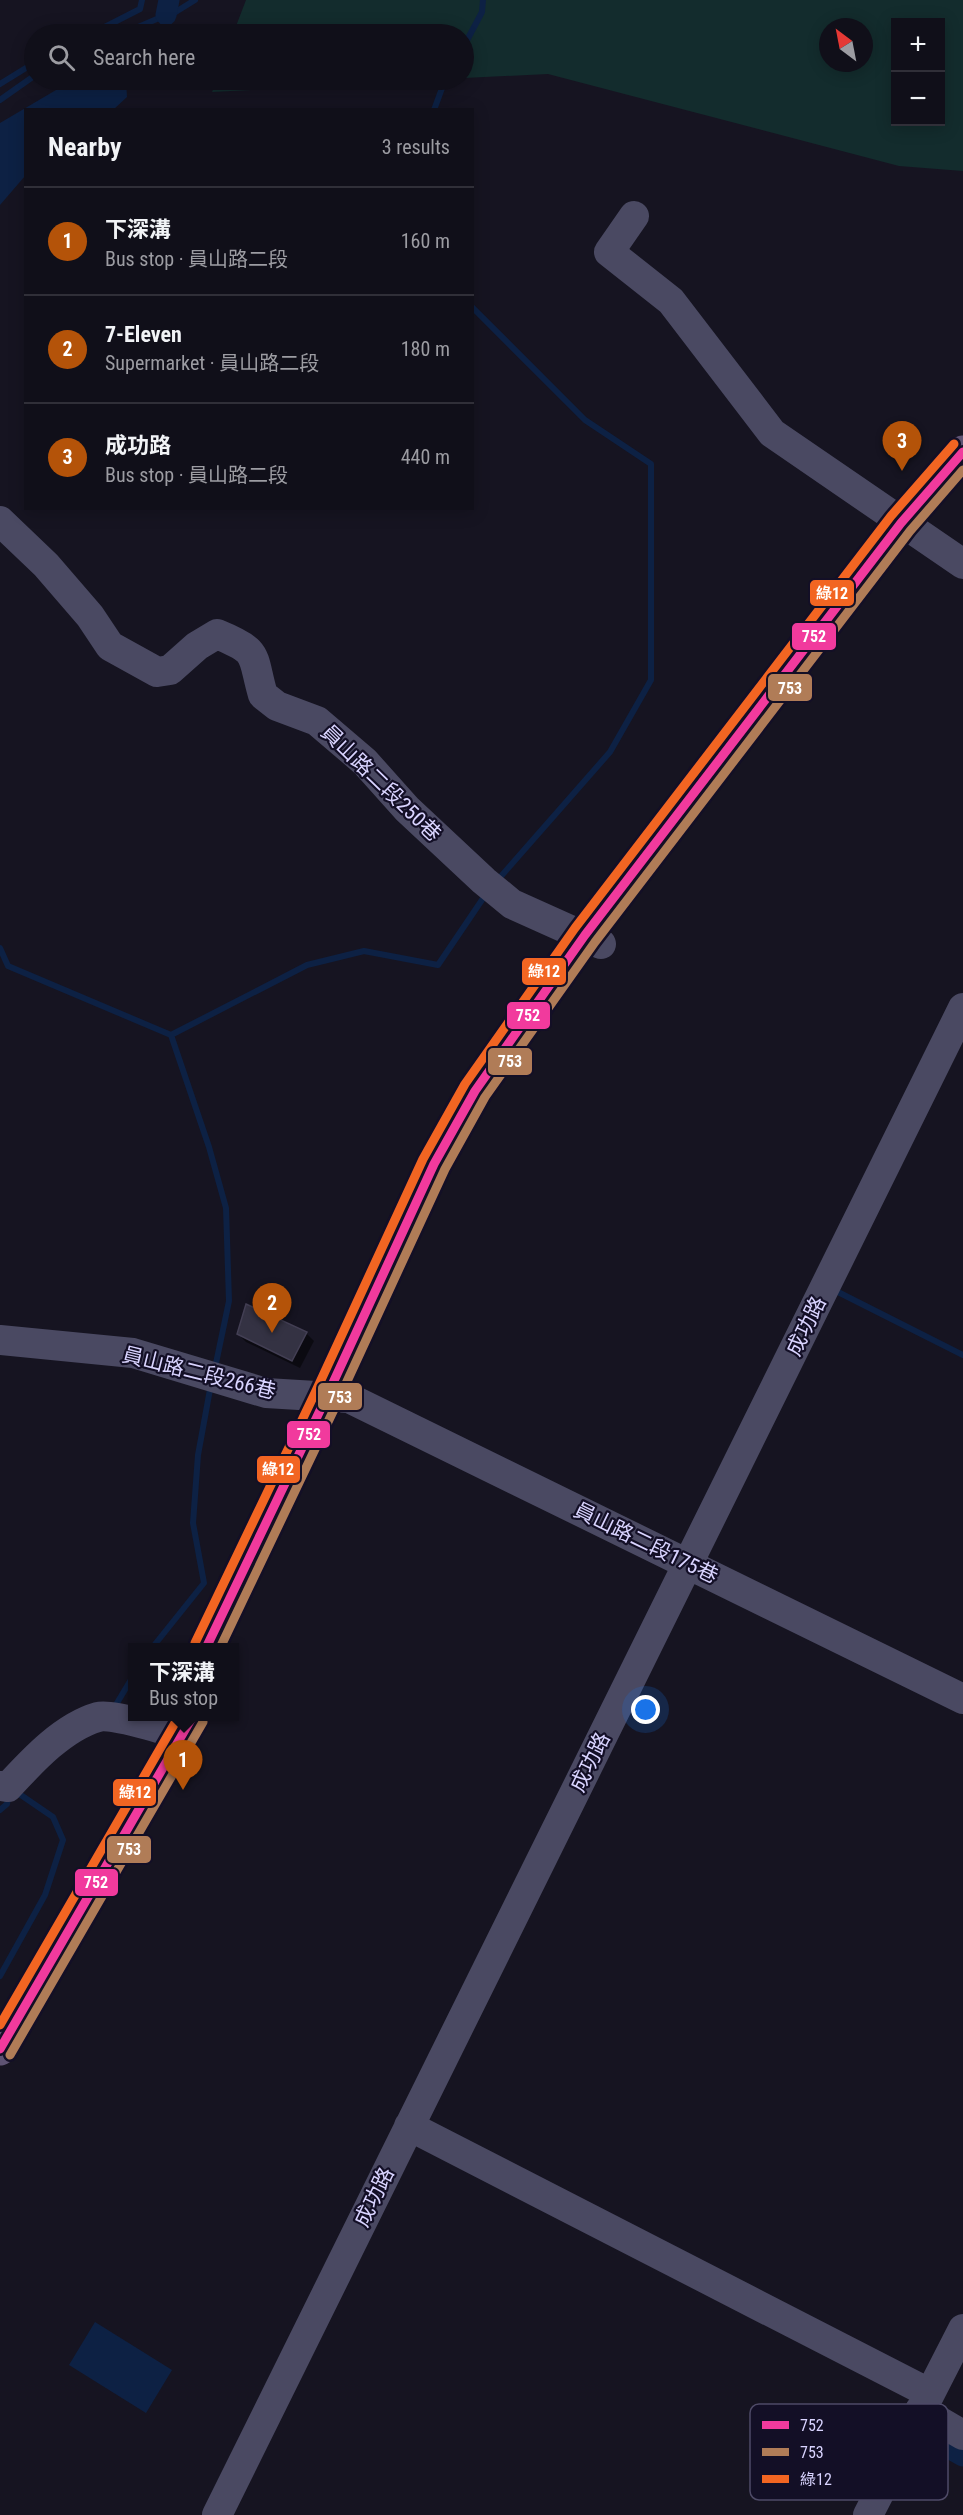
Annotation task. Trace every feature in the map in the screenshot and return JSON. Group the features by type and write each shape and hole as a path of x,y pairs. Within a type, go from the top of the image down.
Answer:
{"main road":[{"path":"208,1643 337,1398 461,1151 501,1082 593,940 908,528 963,452"},
{"path":"908,528 963,480"},
{"path":"231,1643 256,1598 337,1398"},
{"path":"0,2012 177,1725"},
{"path":"0,2049 177,1725"}],"street":[{"path":"634,216 609,252 671,301 772,433 963,564"},
{"name":"員山路二段250巷","path":"0,521 46,565 90,616 110,646 157,672 170,670 197,646 217,634 243,645 254,656 263,695 277,706 317,721 365,762 407,809 512,904 593,940"},
{"name":"成功路","path":"217,2515 963,1008"},
{"name":"員山路二段266巷","path":"0,1340 133,1353 266,1393 337,1398"},
{"name":"員山路二段175巷","path":"337,1398 688,1563 963,1700"},
{"path":"0,1786 8,1787 33,1759 60,1736 100,1716 128,1720"},
{"path":"137,1721 177,1725"},
{"path":"409,2126 928,2404"},
{"path":"924,2404 963,2329"},
{"path":"948,2422 963,2435"},
{"path":"868,2515 876,2500"}],"green space":[{"path":"246,0 963,0 963,171 899,166 548,74 474,78 474,24 237,24"},
{"path":"213,90 250,90 212,92"}],"water":[{"path":"56,90 127,90 127,97 115,108 25,108"},
{"path":"24,109 24,177 0,205 0,123"},
{"path":"95,2322 172,2370 146,2413 69,2365"}],"building":[{"path":"246,1304 307,1332 292,1361 237,1334"}],"waterway":[{"path":"111,24 140,9 142,0"},
{"path":"166,15 169,0"},
{"path":"174,13 195,0"},
{"path":"474,27 482,12 483,0"},
{"path":"145,24 166,15"},
{"path":"0,84 24,69"},
{"path":"0,100 24,83"},
{"path":"435,108 441,90"},
{"path":"474,309 585,420 651,464 651,680 610,752 496,882"},
{"path":"215,1368 229,1301 226,1208 209,1147 171,1035 307,965 364,951 438,965 486,894"},
{"path":"0,948 8,966 171,1035"},
{"path":"834,1290 963,1355"},
{"path":"156,1643 204,1583 193,1523 198,1455 211,1384"},
{"path":"114,1708 128,1685"},
{"path":"0,1976 45,1895 63,1840 53,1817 15,1791"},
{"path":"0,1810 7,1804 9,1793"},
{"path":"948,2448 963,2456"}],"transit line":[{"name":"綠12","path":"195,1643 315,1393 423,1159 465,1084 575,928 891,516 954,444"},
{"name":"752","path":"208,1643 326,1398 434,1164 475,1091 585,935 901,523 963,452"},
{"name":"753","path":"222,1643 445,1169 485,1097 595,942 910,531 963,470"},
{"name":"綠12","path":"0,2025 176,1721"},
{"name":"752","path":"0,2049 190,1721"},
{"name":"753","path":"10,2055 203,1722"}],"place":[{"name":"成功路","path":"902,471"},
{"name":"7-Eleven","path":"272,1333"},
{"name":"下深溝","path":"183,1790"}]}
